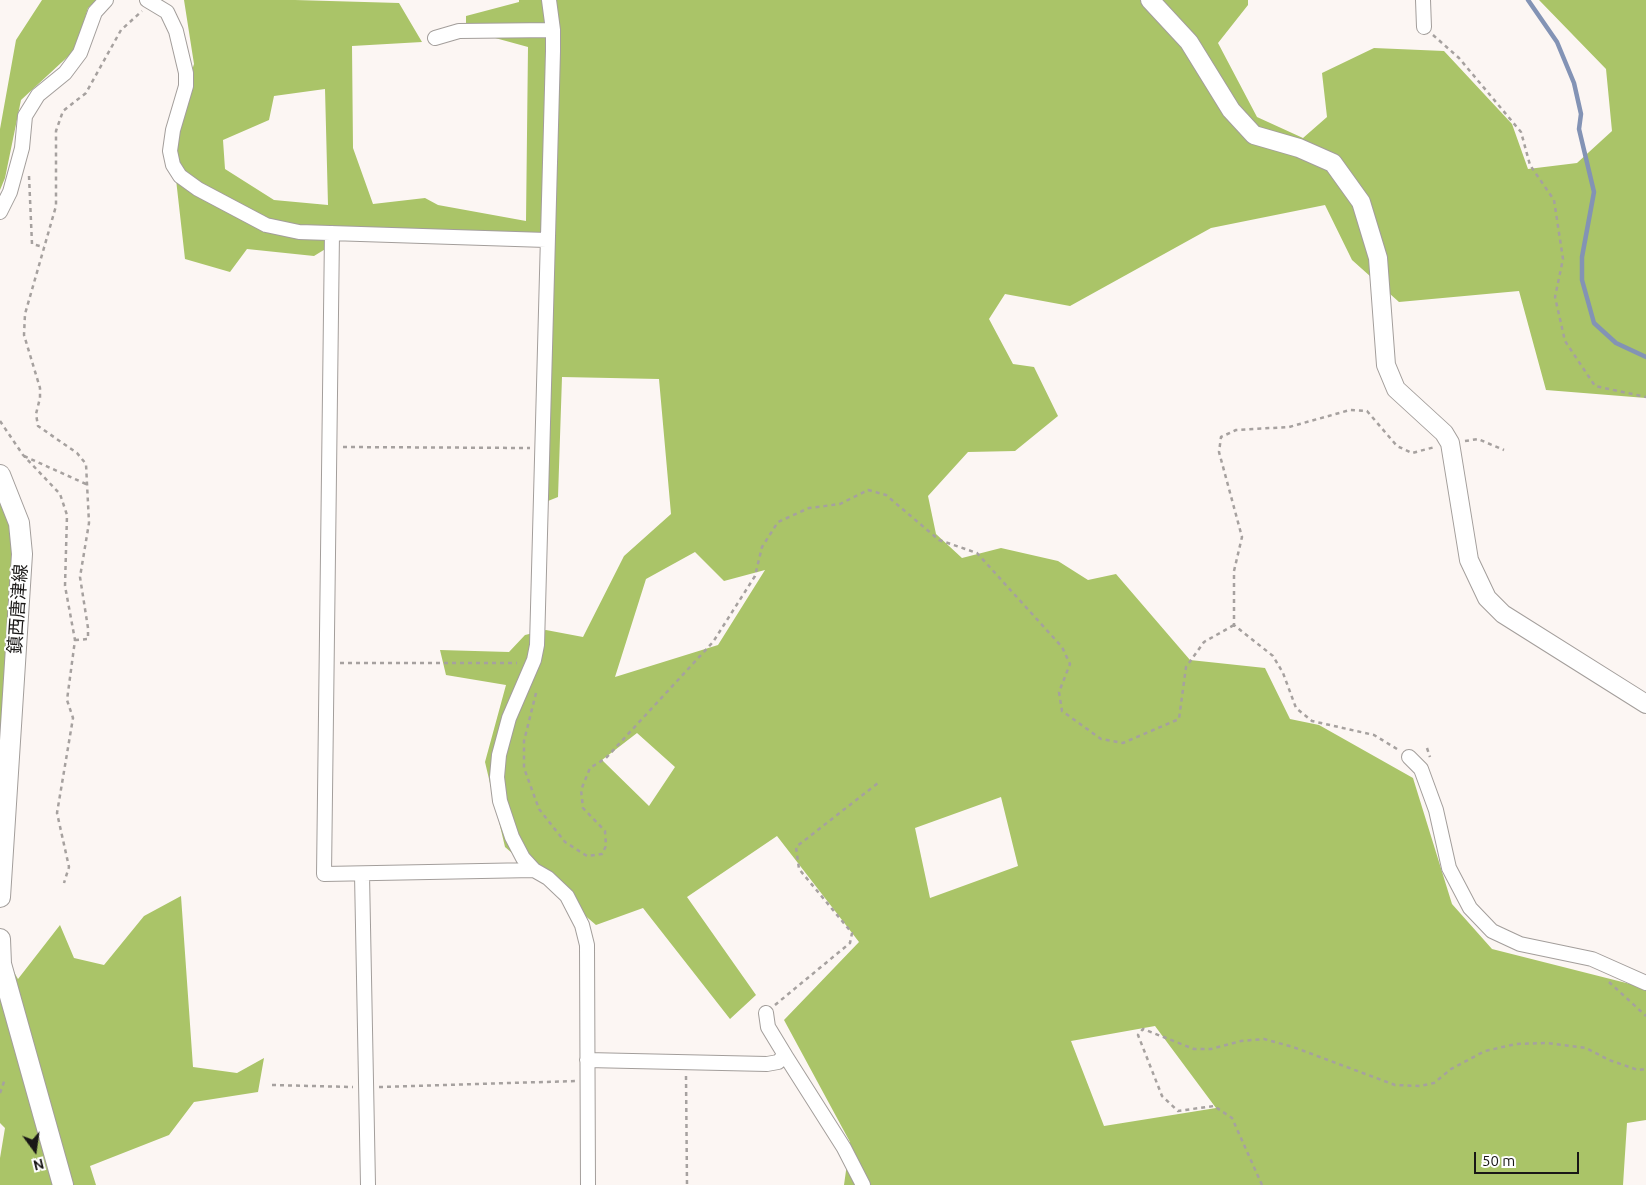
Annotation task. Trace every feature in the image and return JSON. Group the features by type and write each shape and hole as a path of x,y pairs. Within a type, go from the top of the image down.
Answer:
{"main road":[{"name":"鎮西唐津線","path":"0,476 19,522 22,554 0,897"},
{"path":"0,939 1,964 63,1185"}],"street":[{"path":"0,212 10,192 22,148 25,116 38,95 65,73 80,53 95,12 106,0"},
{"path":"549,0 553,30 546,240 537,645 534,660 509,718 499,755 497,778 500,801 512,837 523,858 534,870 548,878 567,896 582,925 587,945 588,1185"},
{"path":"1150,0 1189,42 1231,110 1254,135 1299,148 1333,163 1361,202 1378,258 1386,365 1396,389 1444,433 1450,443 1469,560 1487,598 1503,614 1646,704"},
{"path":"1423,0 1424,27"},
{"path":"150,1 167,12 176,31 186,73 186,86 173,130 170,150 173,165 180,176 198,189 266,226 299,232 546,240"},
{"path":"435,38 459,31 553,30"},
{"path":"332,233 324,874 534,870"},
{"path":"1409,756 1421,769 1436,810 1449,868 1470,908 1492,931 1520,944 1592,959 1646,983"},
{"path":"362,874 368,1185"},
{"path":"766,1013 768,1027 844,1148 863,1185"},
{"path":"587,1060 767,1064 778,1062 785,1055"}],"path":[{"path":"75,640 88,639 80,577 90,523 86,464 77,452 38,426 36,414 40,398 40,388 24,334 25,314 56,206 56,131 63,111 86,94 121,30 150,1"},
{"path":"1424,27 1459,58 1521,132 1530,166 1554,200 1563,260 1555,297 1565,341 1594,386 1646,397"},
{"path":"29,172 32,244 44,247"},
{"path":"1234,625 1234,571 1242,537 1218,452 1221,437 1236,430 1289,427 1350,410 1367,411 1397,446 1412,453 1450,443 1478,439 1504,450"},
{"path":"0,421 22,455 60,494 66,515 65,586 75,640 67,700 73,718 57,813 69,866 64,883"},
{"path":"329,447 542,448"},
{"path":"22,455 86,484"},
{"path":"538,684 524,741 524,768 539,809 566,842 587,856 602,854 606,846 604,831 583,808 581,790 590,768 606,758 713,642 755,576 762,547 778,522 808,508 840,504 868,490 886,495 939,540 977,553 1062,647 1070,664 1058,692 1062,711 1101,739 1123,743 1179,719 1186,666 1204,642 1234,625"},
{"path":"1234,625 1273,656 1283,673 1296,708 1312,721 1374,735 1409,756"},
{"path":"326,663 509,664 534,660"},
{"path":"766,1013 850,943 852,933 799,869 796,847 878,783"},
{"path":"1592,959 1598,973 1646,1016"},
{"path":"1262,1185 1232,1118 1214,1106 1178,1111 1162,1096 1138,1035 1143,1029 1194,1049 1211,1049 1241,1041 1264,1039 1293,1047 1395,1085 1420,1086 1434,1083 1451,1069 1485,1052 1516,1044 1546,1043 1586,1048 1609,1060 1638,1070 1646,1069"},
{"path":"685,1062 687,1185"},
{"path":"0,1093 4,1079"},
{"path":"272,1085 366,1087 587,1081"}],"green space":[{"path":"42,0 96,0 88,8 75,50 21,100 5,178 0,190 0,129 16,40"},
{"path":"184,0 295,0 399,3 422,42 352,46 353,148 373,204 425,198 438,205 526,221 528,47 466,30 466,16 519,2 519,0 1248,0 1248,5 1218,43 1257,117 1303,138 1327,117 1322,73 1374,48 1444,51 1512,124 1528,169 1577,163 1612,131 1606,69 1539,0 1646,0 1646,398 1546,390 1519,291 1399,302 1352,260 1325,205 1211,228 1070,306 1005,294 989,319 1013,364 1034,367 1058,416 1015,451 968,452 928,496 936,534 962,558 1001,548 1058,561 1088,580 1116,574 1190,660 1265,668 1290,719 1319,725 1413,778 1452,904 1492,949 1646,988 1646,1120 1627,1123 1623,1185 844,1185 850,1142 784,1020 859,942 777,836 687,897 756,995 730,1019 643,908 596,925 505,847 485,762 506,685 446,675 440,650 509,652 525,635 546,630 583,637 624,556 671,514 659,379 562,377 558,497 548,501 538,447 551,242 353,232 314,256 247,249 230,272 185,259 171,135 194,64","holes":["325,89 328,205 274,200 225,169 223,140 269,120 274,96","695,552 724,581 765,570 718,645 615,677 646,579","637,733 675,767 649,806 602,760","1001,797 1018,866 930,898 915,828","1155,1026 1216,1108 1104,1126 1071,1041"]},
{"path":"0,493 9,512 15,564 0,775"},
{"path":"181,896 193,1067 237,1073 264,1058 258,1092 194,1102 169,1135 90,1166 96,1185 0,1185 0,1158 5,1128 0,1123 0,948 18,979 60,925 74,958 104,965 144,916"}],"waterway":[{"path":"1528,0 1557,42 1574,83 1581,114 1579,129 1594,192 1582,257 1582,280 1594,323 1616,343 1646,357"}]}
